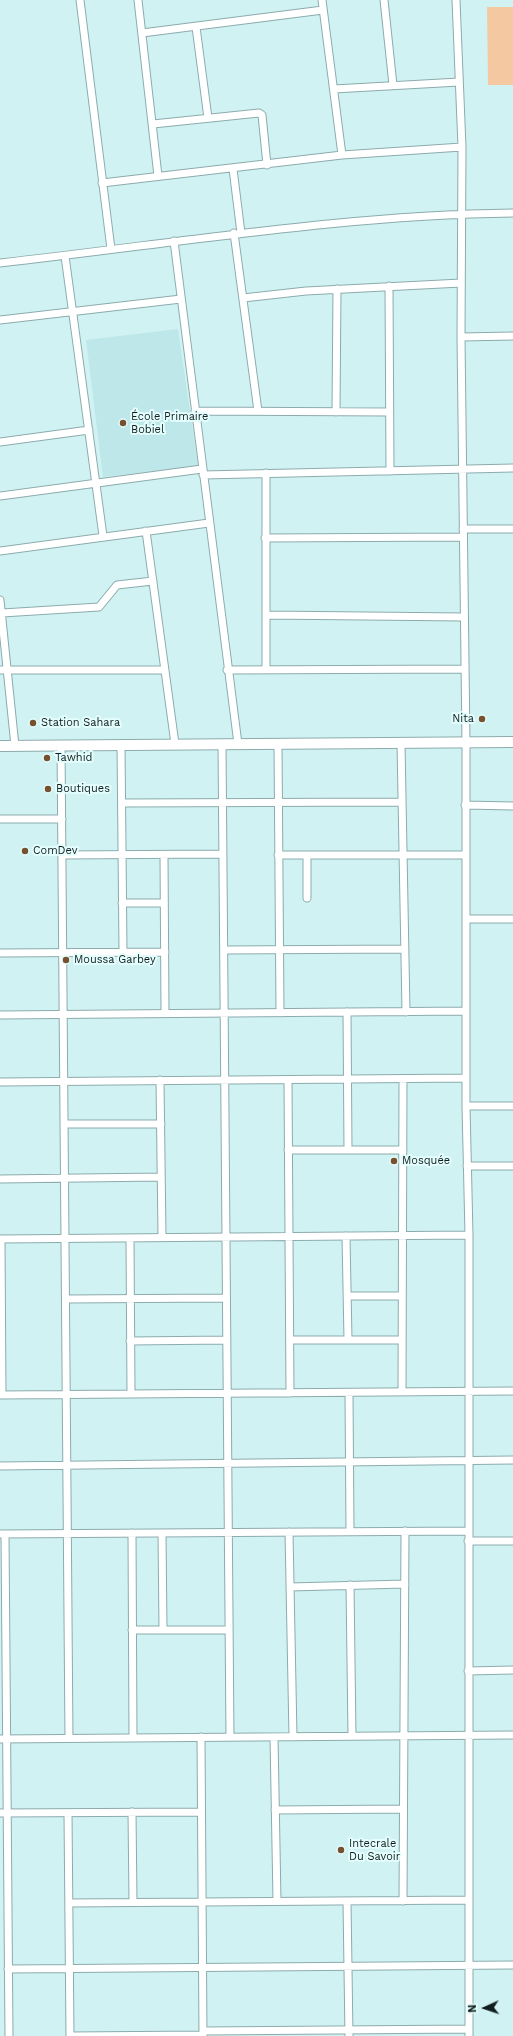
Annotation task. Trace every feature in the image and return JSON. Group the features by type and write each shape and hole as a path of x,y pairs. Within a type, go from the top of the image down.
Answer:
{"street":[{"path":"80,0 111,249"},
{"path":"138,0 158,176"},
{"path":"322,0 342,155"},
{"path":"384,0 394,85"},
{"path":"68,1813 70,2036 469,2032 467,1392 469,1235 466,1106 466,743 461,337 462,147 456,0"},
{"path":"142,33 323,10"},
{"path":"196,27 208,118"},
{"path":"334,89 459,82"},
{"path":"153,124 260,113 267,165"},
{"path":"102,183 233,169 342,155 462,147"},
{"path":"233,169 243,298 258,411"},
{"path":"0,263 238,233 462,214 513,213"},
{"path":"174,241 227,670 238,744"},
{"path":"65,256 103,536"},
{"path":"243,298 337,289 461,282"},
{"path":"389,286 390,471"},
{"path":"336,412 337,289"},
{"path":"0,320 181,299"},
{"path":"461,337 513,336"},
{"path":"195,411 389,412"},
{"path":"0,442 89,430"},
{"path":"0,496 96,482 203,472 266,473 513,468"},
{"path":"266,473 266,670"},
{"path":"0,551 209,523"},
{"path":"463,529 513,529"},
{"path":"146,531 175,744"},
{"path":"265,538 463,537"},
{"path":"2,613 99,607 117,585 153,581"},
{"path":"0,600 15,746"},
{"path":"266,615 464,617"},
{"path":"227,670 464,669"},
{"path":"0,670 165,670"},
{"path":"0,746 513,742"},
{"path":"401,743 406,1012"},
{"path":"222,744 230,1737"},
{"path":"278,744 278,950 280,1012"},
{"path":"61,745 69,1738"},
{"path":"121,745 123,952"},
{"path":"122,803 278,801 402,802"},
{"path":"465,805 513,806"},
{"path":"0,819 62,819"},
{"path":"62,855 223,854"},
{"path":"164,855 165,1013"},
{"path":"278,855 466,855"},
{"path":"307,855 307,898"},
{"path":"122,903 164,903"},
{"path":"466,919 513,919"},
{"path":"224,950 404,950"},
{"path":"0,953 165,952"},
{"path":"0,1015 406,1012 466,1010"},
{"path":"347,1012 348,1150"},
{"path":"0,1082 466,1078"},
{"path":"402,1392 403,1079"},
{"path":"160,1080 162,1238"},
{"path":"288,1080 290,1393"},
{"path":"466,1106 513,1106"},
{"path":"64,1124 161,1124"},
{"path":"288,1150 403,1150"},
{"path":"467,1166 513,1166"},
{"path":"0,1178 161,1177"},
{"path":"469,1235 1,1239 1,1395 513,1391"},
{"path":"346,1236 348,1340"},
{"path":"130,1238 131,1394"},
{"path":"347,1296 402,1296"},
{"path":"66,1299 226,1298"},
{"path":"130,1341 227,1340"},
{"path":"290,1340 402,1340"},
{"path":"349,1393 350,1532"},
{"path":"0,1466 513,1460"},
{"path":"403,1901 405,1531"},
{"path":"9,2036 3,1813 2,1534 468,1531"},
{"path":"290,1532 293,1737"},
{"path":"132,1533 133,1738"},
{"path":"162,1533 163,1630"},
{"path":"468,1541 513,1541"},
{"path":"290,1587 405,1584"},
{"path":"350,1585 352,1736"},
{"path":"132,1630 229,1630"},
{"path":"468,1671 513,1670"},
{"path":"3,1739 513,1735"},
{"path":"201,1737 203,2034"},
{"path":"274,1737 278,1902"},
{"path":"275,1810 403,1808"},
{"path":"132,1812 133,1902"},
{"path":"3,1813 201,1812"},
{"path":"69,1903 469,1900"},
{"path":"347,1901 349,2033"},
{"path":"8,1969 513,1965"}],"shaded area":[{"path":"487,7 513,7 513,85 488,85"},
{"path":"178,329 198,466 103,477 86,340"}],"place":[{"name":"École Primaire Bobiel","path":"123,423"},
{"name":"Nita","path":"482,719"},
{"name":"Station Sahara","path":"33,723"},
{"name":"Tawhid","path":"47,758"},
{"name":"Boutiques","path":"48,789"},
{"name":"ComDev","path":"25,851"},
{"name":"Moussa Garbey","path":"66,960"},
{"name":"Mosquée","path":"394,1161"},
{"name":"Intecrale Du Savoir","path":"341,1850"}]}
